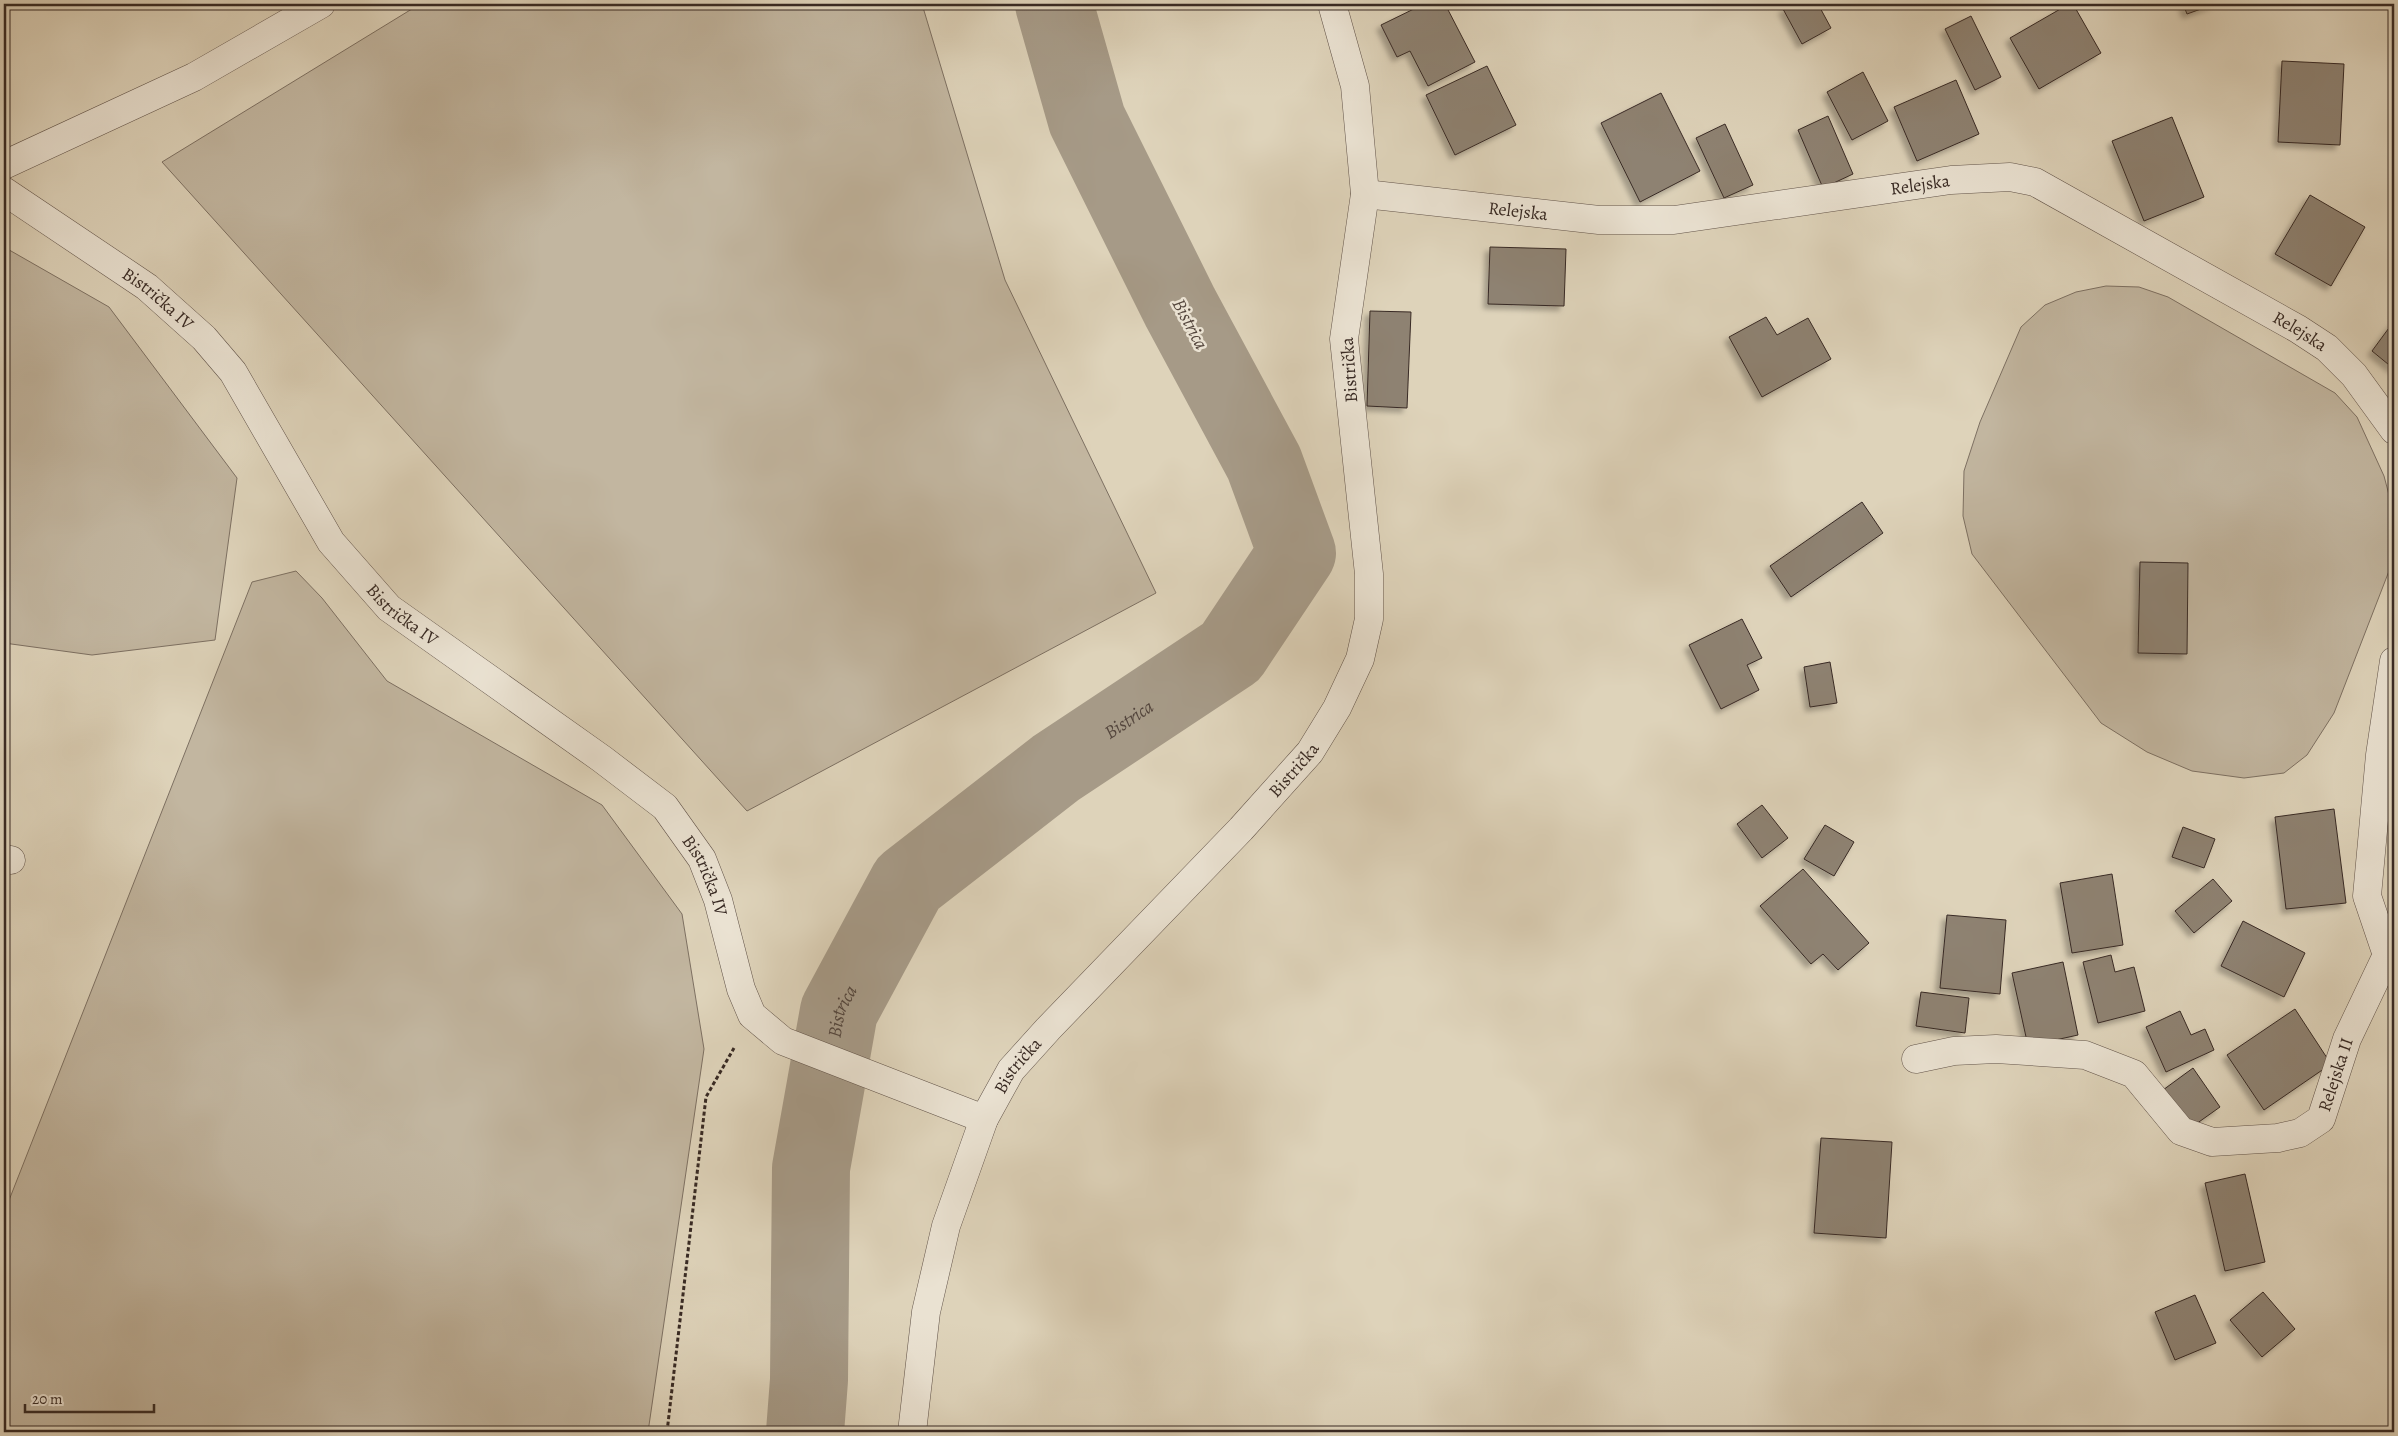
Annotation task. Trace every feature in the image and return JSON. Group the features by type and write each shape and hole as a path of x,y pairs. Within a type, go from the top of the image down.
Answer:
{"street":[{"path":"4,165 194,77 321,4"},
{"name":"Bistrička","path":"912,1432 926,1312 946,1226 984,1119 1011,1070 1048,1028 1241,830 1310,752 1338,708 1360,658 1369,619 1369,574 1344,339 1366,194 1355,86 1332,4"},
{"name":"Relejska","path":"1366,194 1599,220 1674,220 1951,180 2010,177 2035,182 2298,329 2327,348 2354,375 2394,430"},
{"name":"Bistrička IV","path":"4,191 147,287 204,338 233,372 331,542 389,608 602,759 665,807 702,859 718,900 741,989 752,1015 783,1041 984,1119"},
{"name":"Relejska II","path":"1916,1060 1954,1051 1996,1049 2086,1055 2134,1074 2181,1131 2212,1142 2278,1138 2300,1132 2321,1118 2346,1039 2391,960 2367,896 2380,755 2394,662"}],"path":[{"path":"667,1432 706,1097 752,1015"}],"shaded area":[{"path":"420,4 922,4 1005,280 1156,593 747,811 162,162"},
{"path":"4,247 109,307 237,478 215,640 92,655 4,643"},
{"path":"2106,286 2139,287 2168,297 2335,393 2357,417 2384,476 2394,514 2394,537 2389,571 2334,713 2307,755 2284,773 2244,778 2192,771 2147,752 2101,723 1972,554 1963,516 1964,471 1980,422 2021,327 2045,305 2076,292"},
{"path":"296,571 322,598 387,681 602,805 682,914 704,1049 648,1432 4,1432 4,1213 252,582"}],"building":[{"path":"1424,4 1445,4 1475,62 1428,86 1410,51 1397,57 1381,25"},
{"path":"1792,4 1818,4 1831,28 1802,44 1783,9"},
{"path":"2069,4 2073,4 2101,53 2039,89 2010,38"},
{"path":"2183,4 2215,4 2187,14"},
{"path":"1971,16 2001,77 1975,90 1945,29"},
{"path":"2282,61 2344,64 2340,145 2278,142"},
{"path":"1487,66 1516,125 1455,155 1426,95"},
{"path":"1863,72 1888,121 1852,140 1827,92"},
{"path":"1956,80 1979,134 1917,161 1894,107"},
{"path":"1661,93 1700,171 1640,202 1601,123"},
{"path":"1828,116 1853,174 1823,188 1798,130"},
{"path":"2172,117 2204,197 2144,221 2112,141"},
{"path":"1725,124 1753,185 1724,198 1696,138"},
{"path":"2310,195 2365,227 2331,286 2275,254"},
{"path":"1490,247 1566,249 1564,306 1488,304"},
{"path":"1370,311 1411,312 1407,408 1367,406"},
{"path":"1766,317 1777,335 1808,318 1831,359 1762,397 1729,337"},
{"path":"2394,321 2394,369 2372,351"},
{"path":"1862,502 1883,533 1791,597 1770,566"},
{"path":"2140,562 2188,563 2187,654 2138,653"},
{"path":"1742,619 1762,658 1747,665 1759,690 1721,709 1689,645"},
{"path":"1830,662 1837,703 1810,707 1804,667"},
{"path":"1762,805 1788,838 1762,858 1737,824"},
{"path":"2334,809 2346,903 2286,909 2275,817"},
{"path":"1825,825 1854,842 1834,876 1804,859"},
{"path":"2183,827 2215,839 2204,868 2172,857"},
{"path":"1803,869 1869,943 1838,970 1823,954 1811,964 1760,906"},
{"path":"2112,874 2123,945 2072,953 2060,883"},
{"path":"2213,879 2232,901 2194,933 2175,911"},
{"path":"1947,915 2006,920 2000,994 1940,988"},
{"path":"2243,921 2305,953 2284,997 2221,966"},
{"path":"2111,955 2115,972 2134,967 2145,1011 2098,1023 2083,962"},
{"path":"2063,962 2078,1035 2028,1046 2012,973"},
{"path":"1921,992 1969,998 1965,1033 1916,1026"},
{"path":"2295,1009 2331,1064 2264,1110 2227,1055"},
{"path":"2180,1011 2191,1035 2205,1029 2214,1050 2166,1072 2146,1027"},
{"path":"2193,1068 2220,1107 2189,1129 2163,1090"},
{"path":"1821,1138 1892,1142 1886,1238 1814,1233"},
{"path":"2245,1174 2265,1262 2225,1271 2205,1183"},
{"path":"2263,1292 2295,1329 2262,1357 2230,1320"},
{"path":"2195,1295 2216,1343 2175,1360 2155,1312"}],"waterway":[{"name":"Bistrica","path":"805,1432 809,1380 811,1168 839,1011 908,883 1056,768 1231,652 1297,553 1264,463 1180,307 1087,120 1054,4"}]}
